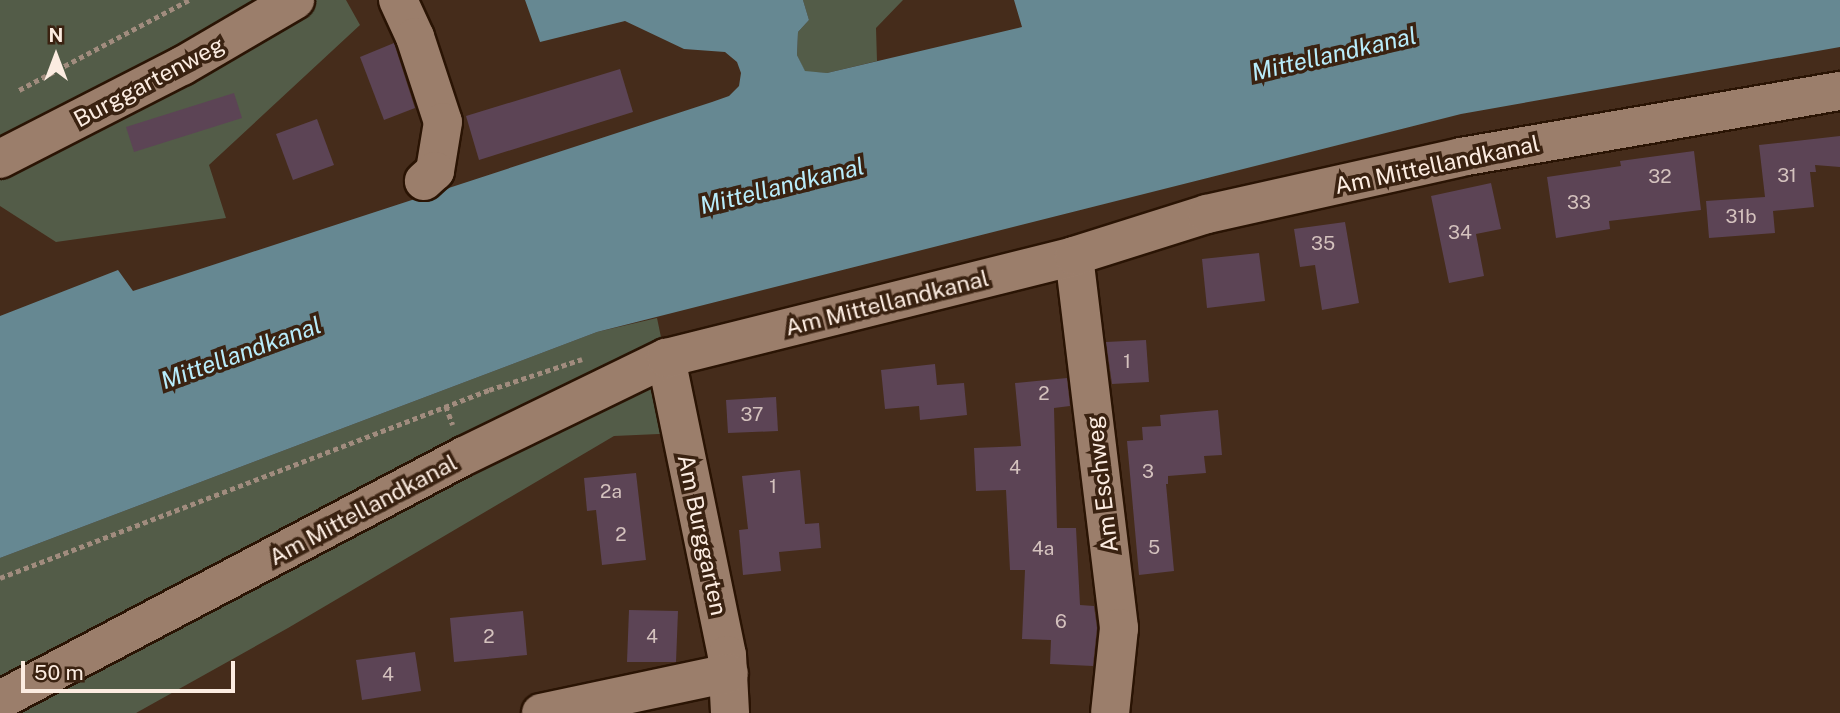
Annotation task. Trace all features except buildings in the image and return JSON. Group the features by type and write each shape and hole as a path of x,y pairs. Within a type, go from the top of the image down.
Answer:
{"street":[{"name":"Burggartenweg","path":"0,159 182,66 295,0"},
{"path":"398,0 415,37 443,122 435,171 424,181"},
{"name":"Am Mittellandkanal","path":"0,700 464,456 667,358 1074,256 1207,214 1461,157 1840,91"},
{"name":"Am Eschweg","path":"1074,256 1119,628 1111,713"},
{"name":"Am Burggarten","path":"667,358 729,673 730,713"},
{"path":"541,713 729,673"}],"path":[{"path":"19,90 189,0"}],"green space":[{"path":"0,0 346,0 360,25 209,165 226,218 56,242 0,206"},
{"path":"803,0 903,0 876,28 877,61 827,73 805,72 797,55 798,32 809,20"},
{"path":"657,318 681,433 614,436 288,628 136,713 0,713 0,558 597,332"}],"water":[{"name":"Mittellandkanal","path":"525,0 803,0 809,20 798,32 797,55 805,71 827,73 1022,27 1014,0 1840,0 1840,47 1461,114 597,332 0,558 0,316 118,270 133,291 712,102 729,96 739,86 741,73 737,62 725,52 684,49 625,21 540,42"}]}
